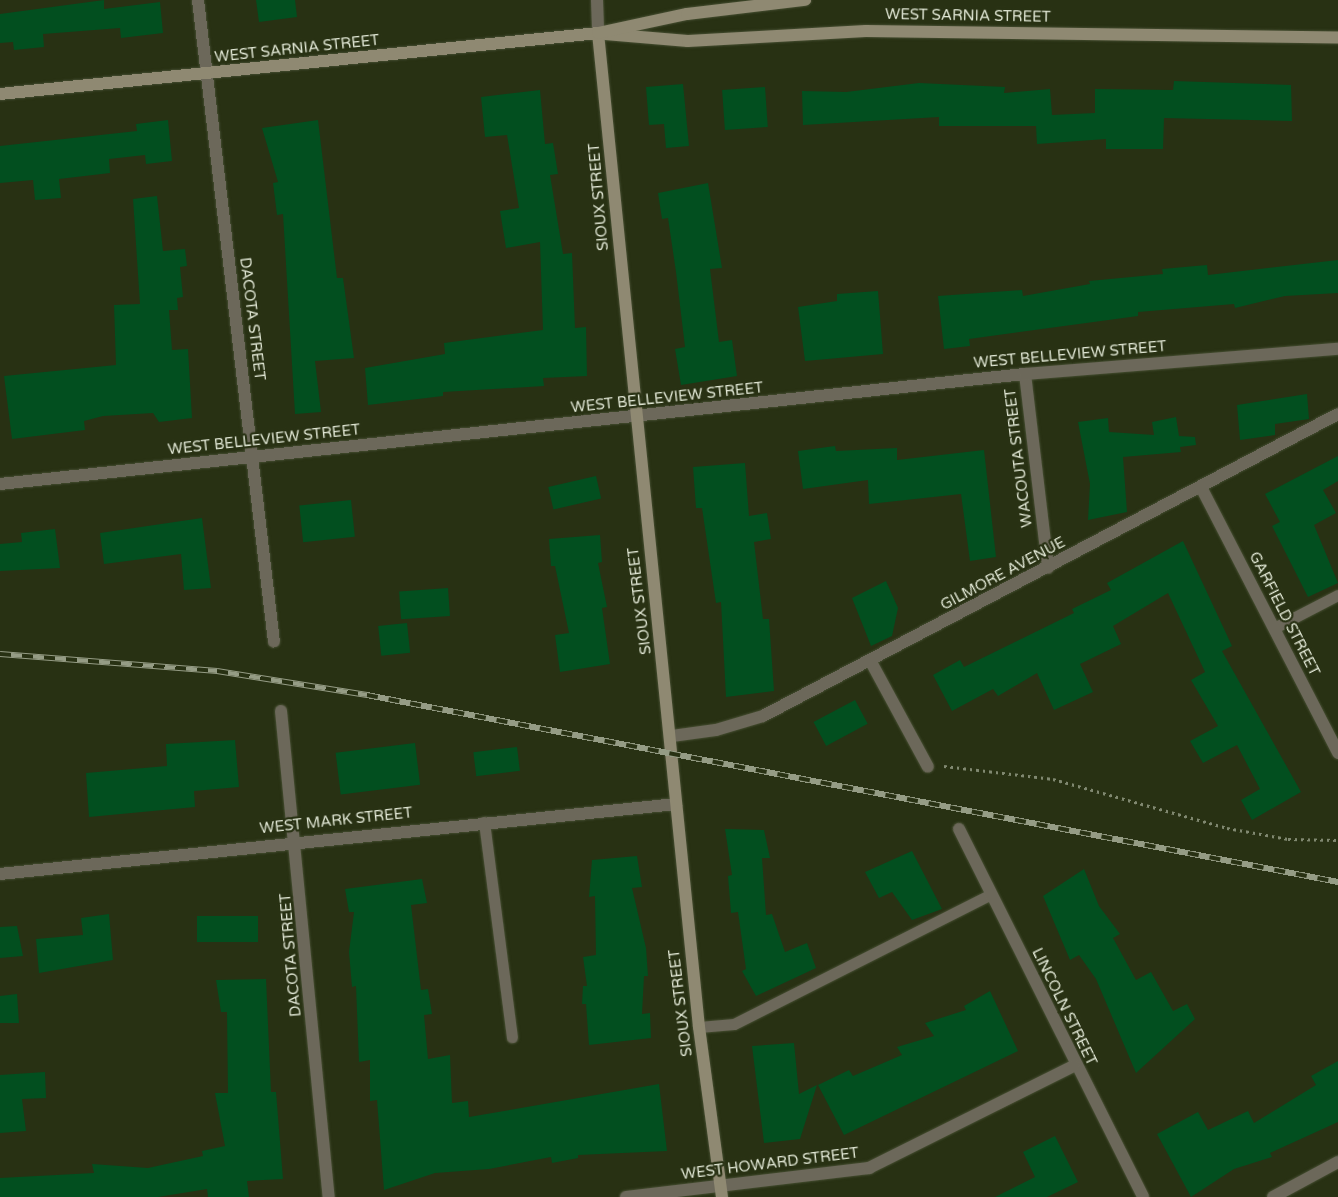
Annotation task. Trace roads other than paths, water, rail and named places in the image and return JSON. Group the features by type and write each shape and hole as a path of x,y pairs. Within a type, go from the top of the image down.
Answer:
{"street":[{"name":"DACOTA STREET","path":"198,0 274,642"},
{"name":"SIOUX STREET","path":"596,0 636,418 672,736 676,804 699,1027 721,1192"},
{"name":"WEST SARNIA STREET","path":"0,94 206,75 598,33 687,14 805,0"},
{"name":"WEST SARNIA STREET","path":"598,33 688,41 866,31 1338,38"},
{"name":"WEST BELLEVIEW STREET","path":"0,484 636,418 1025,374 1338,349"},
{"name":"WACOUTA STREET","path":"1025,374 1048,568"},
{"name":"GILMORE AVENUE","path":"672,736 716,730 763,716 871,662 1202,489 1338,414"},
{"name":"GARFIELD STREET","path":"1202,489 1338,753"},
{"path":"871,662 928,768"},
{"name":"DACOTA STREET","path":"281,711 297,840 329,1197"},
{"name":"WEST MARK STREET","path":"0,874 297,840 676,804"},
{"name":"LINCOLN STREET","path":"959,829 1074,1066 1143,1197"},
{"name":"WEST HOWARD STREET","path":"626,1197 721,1192 870,1168 1074,1066"},
{"path":"1273,1197 1338,1162"}],"lane":[{"path":"1274,628 1338,594"},
{"path":"484,822 512,1037"},
{"path":"699,1027 734,1024 991,894"}],"railway":[{"path":"0,654 217,671 367,695 1338,882"}]}
